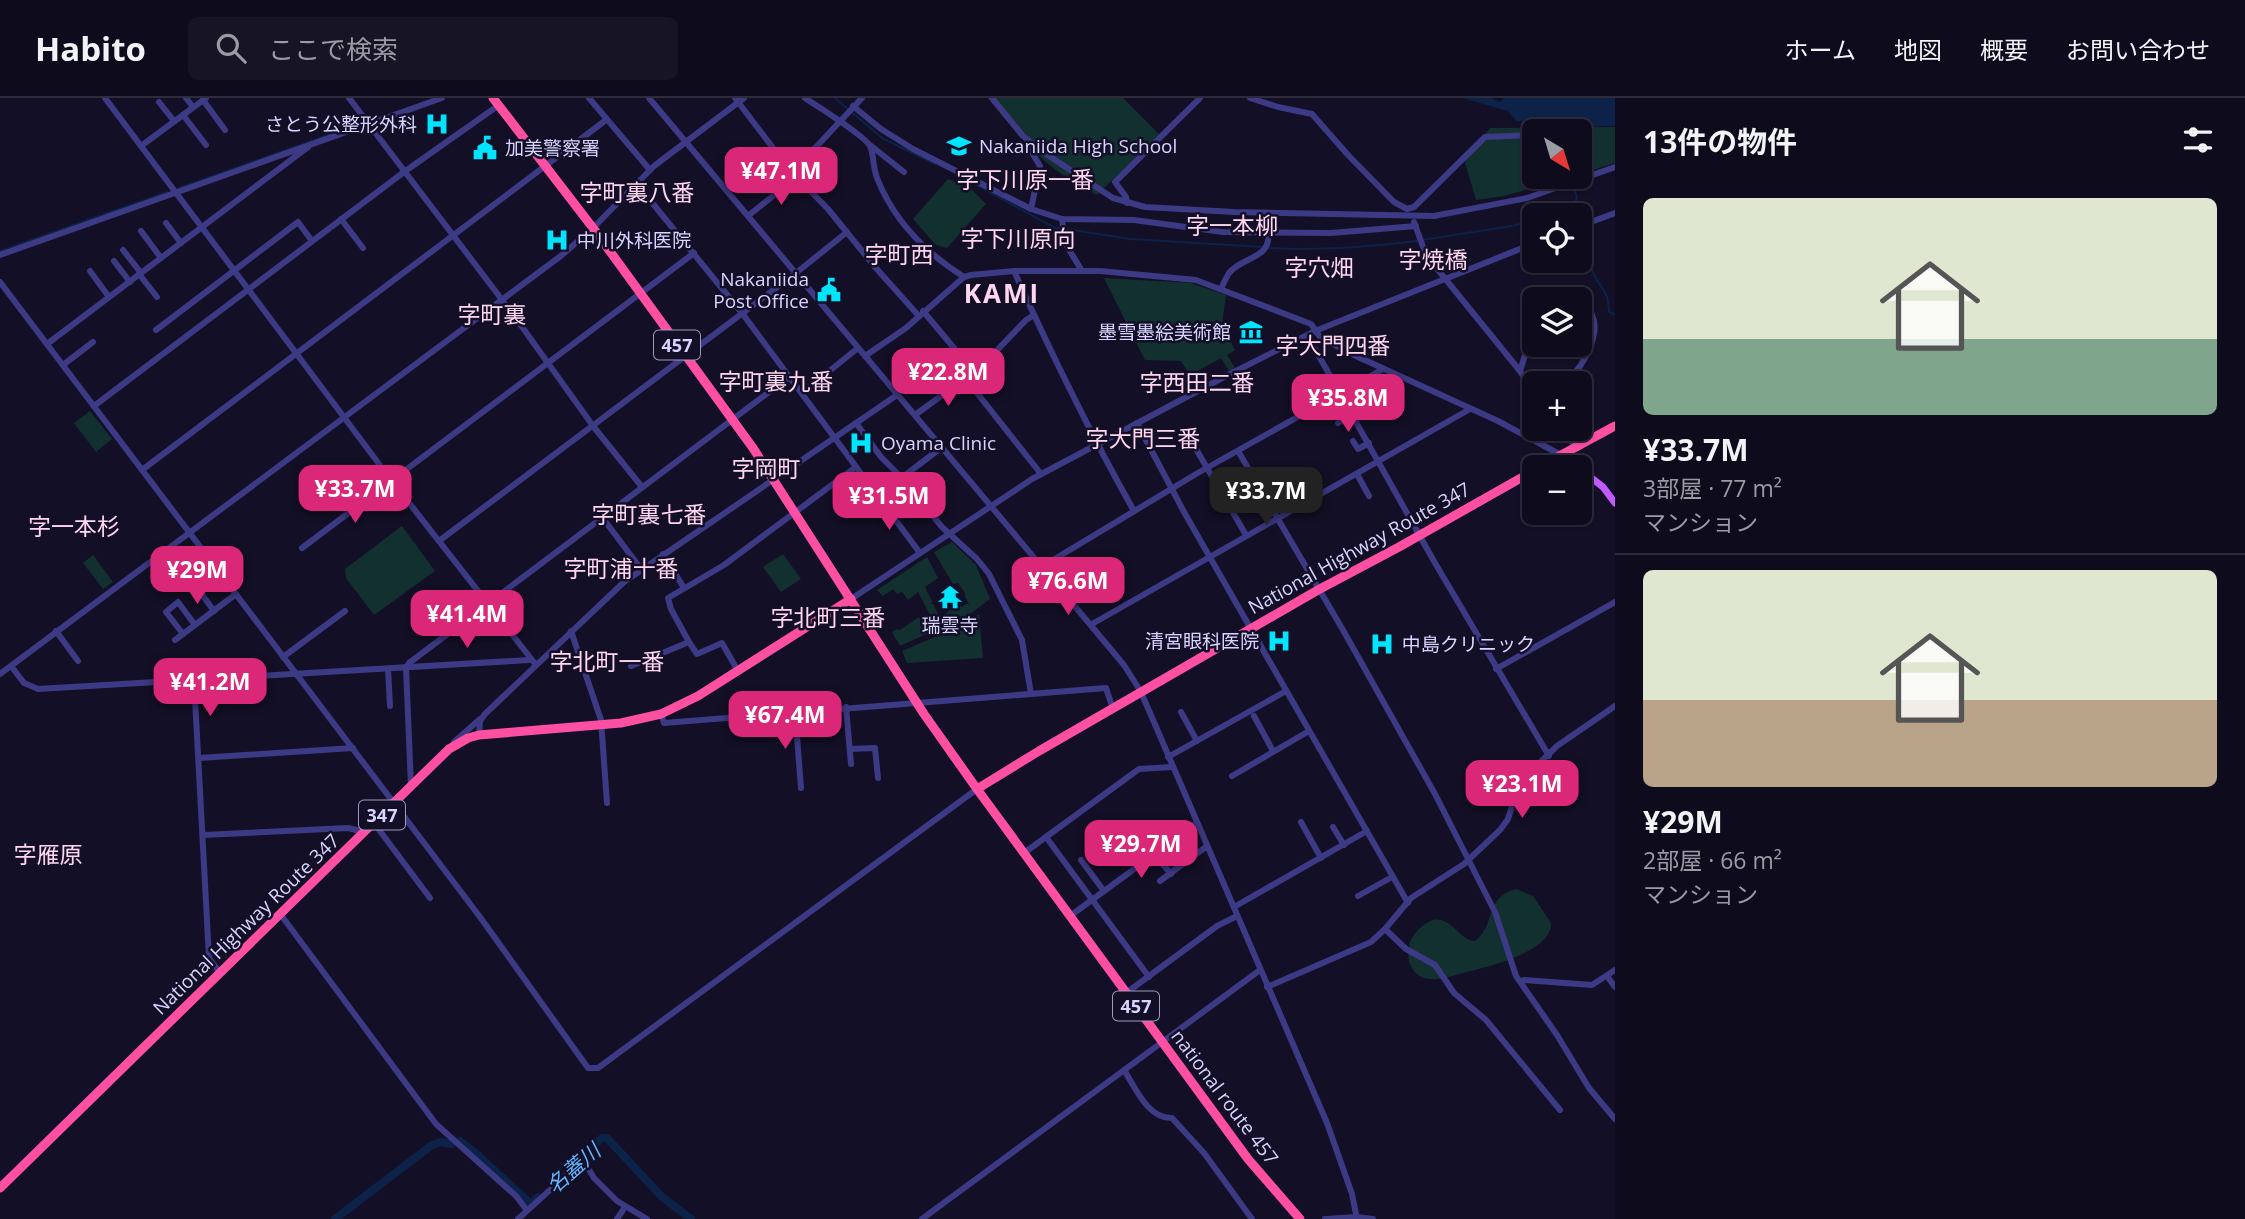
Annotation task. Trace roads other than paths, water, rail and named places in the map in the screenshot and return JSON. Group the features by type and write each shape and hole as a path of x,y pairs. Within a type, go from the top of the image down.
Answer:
{"highway":[{"name":"457","path":"496,102 593,228 733,419 916,702 977,789"},
{"name":"National Highway Route 347","path":"1561,455 1615,426"},
{"name":"National Highway Route 347","path":"977,789 1251,628 1522,477"},
{"name":"National Highway Route 347","path":"0,1188 449,749 479,735 601,725 640,720 661,714 698,696 851,599"},
{"name":"national route 457","path":"977,789 1248,1158 1300,1219"}],"main road":[{"path":"1592,478 1603,487 1615,503"}],"street":[{"path":"105,98 392,481 536,665"},
{"path":"186,98 193,107"},
{"path":"349,98 453,234 593,426 642,487"},
{"path":"0,255 442,98"},
{"path":"589,98 650,170"},
{"path":"649,98 1124,665 1141,692 1327,1123 1352,1194 1357,1218"},
{"path":"805,98 841,121 904,172"},
{"path":"790,170 862,98"},
{"path":"992,98 1027,140 1107,194 1127,203 1185,210 1408,216 1461,212 1560,187 1615,167"},
{"path":"1127,203 1126,197 1115,182 1200,98"},
{"path":"1250,98 1312,114 1394,202 1407,209 1414,207 1485,137 1522,136"},
{"path":"141,146 204,99 225,130"},
{"path":"0,674 502,300 593,228 650,170 739,99 790,170 875,267 974,372"},
{"path":"159,102 174,121"},
{"path":"94,406 496,102"},
{"path":"851,109 913,149 1062,225 1135,220 1223,232 1331,233 1416,226"},
{"path":"183,115 205,145"},
{"path":"142,470 606,120"},
{"path":"1027,140 1040,166 1031,209"},
{"path":"47,344 310,145"},
{"path":"869,145 876,177 897,215 942,263 964,277"},
{"path":"749,215 797,177"},
{"path":"636,183 742,313 920,553"},
{"path":"1394,202 1392,211 1408,216 1416,226 1426,254 1444,280 1522,374"},
{"path":"1592,222 1615,213"},
{"path":"341,219 363,248"},
{"path":"156,330 298,222 312,242"},
{"path":"166,223 181,243"},
{"path":"1062,225 1065,243 1083,271"},
{"path":"141,231 162,258"},
{"path":"439,541 847,232"},
{"path":"1221,289 1231,271 1266,250 1270,242 1268,232"},
{"path":"851,599 1041,474 1096,444 1315,331 1522,248"},
{"path":"123,250 157,297"},
{"path":"302,548 694,253"},
{"path":"114,261 130,282"},
{"path":"90,271 109,297"},
{"path":"1014,271 1096,444 1134,511"},
{"path":"865,356 906,328 964,277 1014,271 1083,271 1196,280 1311,324 1320,337 1561,455"},
{"path":"0,282 353,748 588,1068 598,1068 977,789"},
{"path":"915,415 966,379 1034,315"},
{"path":"1592,316 1592,340"},
{"path":"63,365 93,342"},
{"path":"802,393 858,348"},
{"path":"1315,349 1496,669 1549,757"},
{"path":"1520,371 1524,357"},
{"path":"1043,566 1208,467 1383,369"},
{"path":"406,668 486,604 789,377"},
{"path":"966,379 1041,474"},
{"path":"449,749 570,631 641,569 897,395"},
{"path":"1092,624 1470,409"},
{"path":"1338,423 1352,415"},
{"path":"856,423 881,457 949,534 983,566 1022,640 1031,694"},
{"path":"1137,423 1171,489 1408,903"},
{"path":"1571,441 1576,447"},
{"path":"1192,442 1246,535"},
{"path":"1353,442 1358,449 1369,443"},
{"path":"878,496 942,447"},
{"path":"1238,451 1411,749 1470,859 1495,912 1516,976 1557,1035 1588,1087 1615,1119"},
{"path":"738,671 722,643 697,654 671,609 668,598 724,565 856,467"},
{"path":"1357,474 1369,496"},
{"path":"602,517 641,569"},
{"path":"663,554 684,589"},
{"path":"214,611 198,589 219,572"},
{"path":"175,640 236,594"},
{"path":"1496,669 1615,602"},
{"path":"183,634 166,612 178,603 195,625"},
{"path":"283,657 345,611"},
{"path":"56,631 78,661"},
{"path":"570,631 598,710 607,803"},
{"path":"631,666 689,642"},
{"path":"10,666 24,683 38,689 530,660"},
{"path":"388,668 390,706"},
{"path":"406,668 411,786"},
{"path":"194,680 209,958 220,974"},
{"path":"661,714 664,723 1106,688 1113,709"},
{"path":"1168,757 1286,691"},
{"path":"1267,988 1371,942 1411,898 1470,859 1504,824 1523,779 1558,746 1615,706"},
{"path":"846,707 851,764"},
{"path":"795,711 801,788"},
{"path":"1181,712 1197,741"},
{"path":"479,735 480,720 485,714"},
{"path":"1254,716 1273,751"},
{"path":"1232,776 1309,731"},
{"path":"199,758 353,748"},
{"path":"850,749 875,748 878,778"},
{"path":"1024,853 1139,769 1172,767"},
{"path":"1301,822 1321,858"},
{"path":"374,823 430,898"},
{"path":"1070,916 1197,824"},
{"path":"1333,827 1344,845"},
{"path":"203,835 348,828 365,832"},
{"path":"1234,907 1367,831"},
{"path":"1045,837 1149,977"},
{"path":"1160,881 1207,846"},
{"path":"1154,854 1171,874"},
{"path":"1081,860 1104,891"},
{"path":"1358,896 1392,877"},
{"path":"281,915 436,1124 516,1196 526,1209"},
{"path":"1126,993 1217,926 1237,916"},
{"path":"1385,929 1406,949 1435,965 1454,993 1486,1020 1560,1110"},
{"path":"922,1219 1260,970"},
{"path":"1524,980 1591,985 1615,970"},
{"path":"1607,976 1615,987"},
{"path":"1124,1070 1154,1112 1164,1118 1172,1118 1187,1133 1252,1219"},
{"path":"518,1219 583,1160 594,1178 625,1208 647,1219"},
{"path":"617,1219 625,1208"},
{"path":"1325,1219 1373,1219"}],"water":[{"path":"1462,98 1492,98 1500,102 1504,98 1615,98 1615,126 1592,127 1592,119 1516,121 1508,111"}],"waterway":[{"path":"835,98 882,138 935,164"},
{"path":"179,188 362,123"},
{"path":"971,182 1055,228 1062,228"},
{"path":"1572,203 1577,197 1575,189"},
{"path":"0,251 167,192"},
{"path":"1422,240 1522,223"},
{"path":"1067,229 1130,239 1263,247"},
{"path":"1269,248 1343,248 1417,241"},
{"path":"1592,271 1606,295 1609,312 1615,313"},
{"name":"名蓋川","path":"576,1162 602,1138 607,1138 661,1196 691,1219"},
{"name":"名蓋川","path":"460,1141 479,1156"},
{"name":"名蓋川","path":"335,1219 432,1145 441,1142 451,1144"},
{"name":"名蓋川","path":"482,1159 531,1204 538,1197"}],"place":[{"name":"さとう公整形外科","path":"437,124"},
{"name":"Nakaniida High School","path":"959,146"},
{"name":"加美警察署","path":"485,148"},
{"name":"中川外科医院","path":"557,240"},
{"name":"Nakaniida Post Office","path":"829,290"},
{"name":"墨雪墨絵美術館","path":"1251,332"},
{"name":"Oyama Clinic","path":"861,443"},
{"name":"瑞雲寺","path":"950,597"},
{"name":"清宮眼科医院","path":"1279,641"},
{"name":"中島クリニック","path":"1382,644"}],"district":[{"name":"字下川原一番","path":"1025,179"},
{"name":"字町裏八番","path":"637,192"},
{"name":"字一本柳","path":"1232,225"},
{"name":"字下川原向","path":"1018,238"},
{"name":"字町西","path":"899,254"},
{"name":"字焼橋","path":"1433,259"},
{"name":"字穴畑","path":"1319,267"},
{"name":"KAMI","path":"1002,293"},
{"name":"字町裏","path":"492,314"},
{"name":"字大門四番","path":"1333,345"},
{"name":"字町裏九番","path":"776,381"},
{"name":"字西田二番","path":"1197,382"},
{"name":"字大門三番","path":"1143,438"},
{"name":"字岡町","path":"766,468"},
{"name":"字町裏七番","path":"649,514"},
{"name":"字一本杉","path":"74,526"},
{"name":"字町浦十番","path":"621,568"},
{"name":"字北町三番","path":"828,617"},
{"name":"字北町一番","path":"607,661"},
{"name":"字雁原","path":"48,854"}]}
